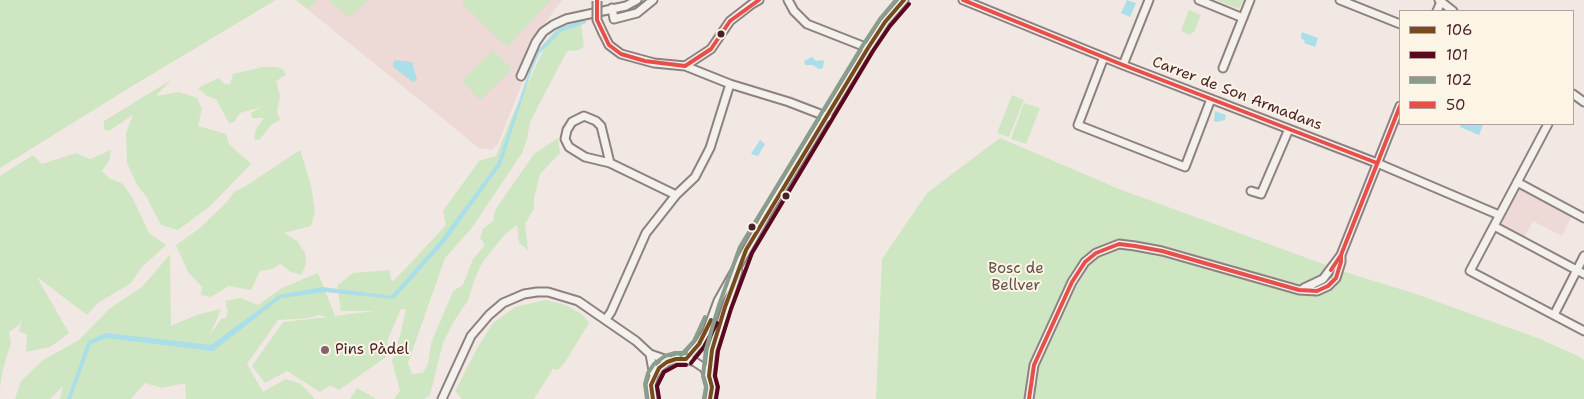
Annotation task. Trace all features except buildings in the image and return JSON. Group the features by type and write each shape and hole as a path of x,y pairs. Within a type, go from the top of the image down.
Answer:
{"street":[{"path":"521,76 536,42 543,32 552,25 566,19 626,6 637,0"},
{"path":"612,8 614,19 637,13 653,0"},
{"path":"685,66 711,49 730,21 759,0"},
{"path":"788,0 794,11 807,24 868,48"},
{"path":"653,399 651,385 659,368 670,361 686,358 699,344 707,331 718,301 746,250 868,48 885,22 904,0"},
{"name":"Carrer de Son Armadans","path":"963,0 1123,65 1377,163 1500,215"},
{"path":"1123,65 1149,0"},
{"path":"1199,0 1243,18"},
{"path":"1223,68 1250,0"},
{"path":"1340,0 1399,24"},
{"path":"597,1 597,20 609,45 621,54 654,63 685,66 730,84 789,102 828,117"},
{"path":"1440,1 1451,10"},
{"path":"1104,57 1078,124 1185,167 1211,99"},
{"path":"606,319 611,312 646,233 676,195 695,177 710,148 730,84"},
{"path":"1029,399 1034,364 1072,282 1086,262 1096,253 1119,244 1136,246 1162,251 1300,290 1323,280 1341,255 1399,108"},
{"path":"610,163 601,126 596,121 584,116 572,122 565,139 569,147 585,156 610,163 676,195"},
{"path":"1547,125 1470,271 1584,331"},
{"path":"1251,191 1261,194 1289,129"},
{"path":"1517,182 1584,218"},
{"path":"1494,226 1584,274"},
{"path":"710,399 712,387 709,376 712,350 725,307 746,250"},
{"path":"1554,315 1584,256"},
{"path":"452,399 443,395 471,336 489,315 503,303 524,294 537,292 556,293 578,301 636,341 650,354 670,361"},
{"path":"650,354 654,376"},
{"path":"686,358 700,365 709,376"}],"shaded area":[{"path":"296,0 562,0 534,38 520,67 521,76 524,78 498,144 492,150 479,148"},
{"path":"1519,189 1572,216 1562,236 1533,221 1524,238 1500,225"}],"green space":[{"path":"0,0 276,0 0,168"},
{"path":"296,0 317,0 308,9"},
{"path":"331,0 368,0 350,17 330,2"},
{"path":"464,0 551,0 507,47 461,3"},
{"path":"1216,0 1243,0 1239,9"},
{"path":"1189,10 1201,15 1191,35 1181,31"},
{"path":"581,24 584,47 578,50 567,51 530,122 522,153 471,229 445,258 408,363 412,374 423,373 428,364 431,343 453,291 463,285 473,259 485,245 480,238 483,229 493,221 495,210 534,154 558,138 560,153 540,174 534,198 534,209 525,224 528,250 519,243 517,225 505,234 482,263 468,300 454,321 443,343 430,395 424,399 394,399 400,391 392,361 406,309 401,309 388,339 386,357 339,390 329,386 320,392 287,371 265,383 252,366 283,322 328,317 318,315 309,318 278,320 247,364 263,392 286,379 301,384 315,399 186,399 185,383 162,388 145,383 131,399 60,399 63,386 50,399 15,399 21,381 43,360 79,340 109,309 142,287 170,254 171,326 196,315 221,309 210,335 221,319 226,318 228,311 225,301 241,298 258,305 282,288 318,273 335,316 374,311 341,311 337,286 353,273 389,270 392,282 406,268 446,225 443,211 479,161 496,156 511,119 550,36 560,26"},
{"path":"493,50 512,69 480,100 462,81"},
{"path":"263,67 283,69 286,75 276,81 280,96 277,111 280,120 272,124 259,140 254,139 256,129 264,118 252,118 251,113 261,107 240,113 234,122 229,123 216,99 207,96 198,88 219,78 225,84 230,84 233,74"},
{"path":"171,80 156,96 179,92 197,98 202,109 198,126 226,134 229,144 251,164 210,206 178,230 161,225 146,196 137,185 127,163 126,133 133,115 109,131 104,129 104,121"},
{"path":"1012,95 1024,100 1009,137 997,133"},
{"path":"1024,103 1040,108 1026,144 1011,139"},
{"name":"Bosc de Bellver","path":"1000,138 1119,189 1345,272 1416,294 1540,339 1584,360 1584,399 876,399 882,259 927,193"},
{"path":"111,150 109,161 102,171 109,178 123,184 133,199 149,233 166,245 141,268 131,283 98,303 87,315 37,277 69,333 50,347 26,352 27,335 19,331 22,319 19,325 9,332 11,343 0,387 0,176 33,155 42,164 76,153 90,159"},
{"path":"300,150 311,185 315,212 311,226 284,233 297,241 305,253 306,264 301,275 289,271 281,264 272,269 260,271 251,290 229,286 211,297 201,295 202,287 188,272 176,245 200,228 227,202 234,192"},
{"path":"546,300 566,305 583,315 589,323 565,362 558,370 553,369 534,399 462,399 455,391 493,323 515,307"},
{"path":"357,388 375,398 376,399 350,399"}],"water":[{"path":"639,0 648,0 634,10 618,14 617,10"},
{"path":"1127,0 1136,3 1130,17 1121,13"},
{"path":"585,19 586,23 561,32 539,54 531,72 501,165 445,242 394,299 325,292 281,298 213,351 107,338 91,344 71,399 67,399 88,341 106,333 211,345 279,295 323,287 391,296 440,241 497,164 536,52 559,28"},
{"path":"1302,32 1318,38 1315,47 1304,43 1305,41 1301,38"},
{"path":"812,57 816,61 824,61 823,68 819,69 813,65 805,65 804,61"},
{"path":"395,60 412,62 417,80 413,82 393,67"},
{"path":"1215,111 1226,115 1225,120 1214,121"},
{"path":"1461,125 1483,125 1479,135 1460,127"},
{"path":"760,140 765,144 758,156 751,154"}],"transit line":[{"name":"50","path":"597,0 597,20 609,45 621,54 645,61 685,66 711,49 730,21 759,0"},
{"name":"102","path":"704,398 706,387 703,376 706,349 719,305 740,247 863,45 880,19 896,0"},
{"name":"106","path":"710,399 712,387 709,376 712,350 725,307 746,250 868,48 885,22 904,0"},
{"name":"50","path":"963,0 1123,65 1377,163"},
{"name":"101","path":"716,399 718,387 715,376 718,351 752,253 873,51 890,26 909,4"},
{"name":"50","path":"1331,270 1341,255 1399,109"},
{"name":"50","path":"1029,399 1034,365 1072,282 1085,262 1096,253 1119,244 1135,246 1162,251 1299,290 1317,291 1328,286 1336,278 1341,255"},
{"name":"102","path":"681,355 694,341 705,317"},
{"name":"106","path":"686,359 699,344 711,320"},
{"name":"101","path":"691,363 704,347 717,323"},
{"name":"102","path":"647,399 645,384 648,373 654,364 665,356 675,353 686,353"},
{"name":"106","path":"653,399 651,385 659,368 667,362 676,359 686,359"},
{"name":"101","path":"659,398 657,386 664,372 677,365 686,365"}],"place":[{"name":"Pins Pàdel","path":"325,350"}]}
